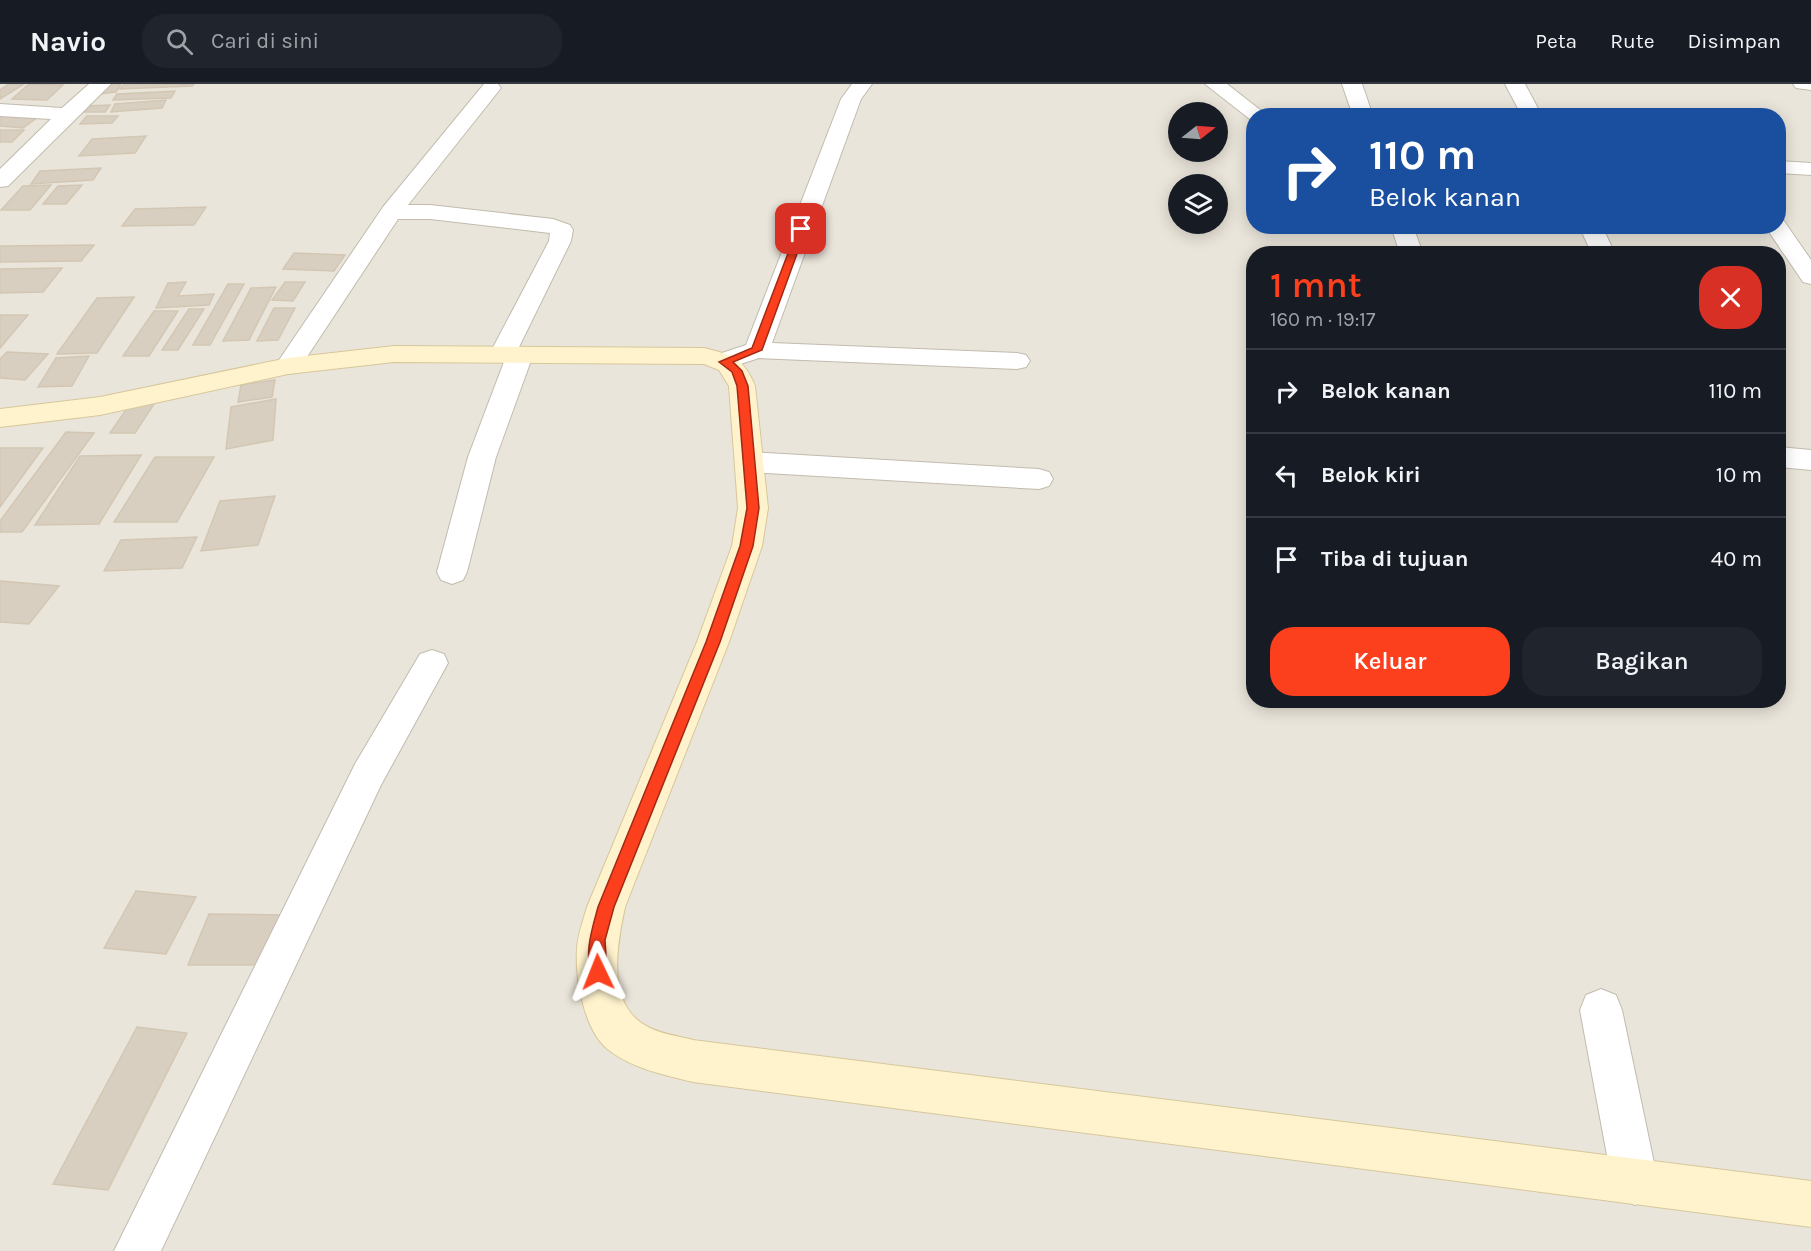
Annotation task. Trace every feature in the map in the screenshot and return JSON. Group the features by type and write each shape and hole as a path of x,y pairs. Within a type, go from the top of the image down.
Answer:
{"street":[{"path":"0,181 67,114 101,84"},
{"path":"862,84 851,99 741,356 737,371 742,386 753,508 747,546 713,642 606,907 597,940 598,972 604,1005 616,1029 639,1044 693,1061 1811,1204"},
{"path":"1215,84 1247,108"},
{"path":"1352,84 1360,108"},
{"path":"1515,84 1528,108"},
{"path":"1803,84 1811,84"},
{"path":"288,366 391,212 491,88"},
{"path":"0,110 67,114"},
{"path":"1786,167 1811,169"},
{"path":"391,212 458,215 553,226 562,230 560,241 511,355 452,572"},
{"path":"1781,234 1811,277"},
{"path":"0,418 100,406 288,366 394,354 741,356 1017,361"},
{"path":"1786,458 1811,460"},
{"path":"749,462 1039,479"},
{"path":"137,1251 368,775 432,663"},
{"path":"1601,1010 1635,1182"}],"shaded area":[{"path":"0,84 1811,84 1811,1251 0,1251"}],"building":[{"path":"9,84 24,84 0,99 0,90"},
{"path":"29,84 63,85 47,100 12,99"},
{"path":"104,84 121,84 116,92 98,94"},
{"path":"124,84 194,84 192,86 120,89"},
{"path":"175,91 171,98 113,100 117,94"},
{"path":"166,100 162,108 111,112 115,104"},
{"path":"110,105 105,112 79,112 84,106"},
{"path":"0,113 38,117 23,128 0,126"},
{"path":"87,116 118,116 112,123 80,124"},
{"path":"0,130 24,130 12,142 0,142"},
{"path":"146,136 135,153 79,156 92,139"},
{"path":"101,168 93,180 31,184 40,171"},
{"path":"51,185 30,210 1,210 23,186"},
{"path":"82,185 66,204 43,204 58,186"},
{"path":"206,207 194,225 122,226 135,209"},
{"path":"94,245 81,261 0,262 0,246"},
{"path":"294,253 345,255 334,271 283,269"},
{"path":"62,268 43,292 0,293 0,269"},
{"path":"186,282 178,296 214,294 209,305 156,308 168,283"},
{"path":"285,282 305,282 293,301 272,300"},
{"path":"228,284 244,284 210,345 193,345"},
{"path":"276,287 249,340 223,341 251,288"},
{"path":"134,297 97,353 57,354 97,298"},
{"path":"274,308 295,308 278,340 257,341"},
{"path":"189,309 204,309 178,350 162,350"},
{"path":"154,311 178,311 149,356 123,356"},
{"path":"0,315 28,315 0,348"},
{"path":"7,352 48,354 25,380 0,378 0,359"},
{"path":"89,356 72,386 38,387 56,358"},
{"path":"275,380 272,397 238,402 241,385"},
{"path":"276,399 273,440 226,449 231,407"},
{"path":"130,404 154,404 135,433 110,433"},
{"path":"66,432 94,433 22,532 0,532 0,521"},
{"path":"0,448 43,448 0,507"},
{"path":"141,455 99,524 35,525 80,456"},
{"path":"155,457 214,457 177,522 114,522"},
{"path":"275,496 258,545 201,551 220,501"},
{"path":"197,537 182,568 104,571 121,540"},
{"path":"0,581 59,586 29,624 0,622"},
{"path":"136,891 196,897 166,954 104,948"},
{"path":"209,914 286,915 267,965 188,965"},
{"path":"137,1027 187,1033 108,1190 53,1184"}],"route":[{"path":"598,972 597,940 606,907 713,642 747,546 753,508 742,386 737,371 725,362 757,350 801,229"}]}
